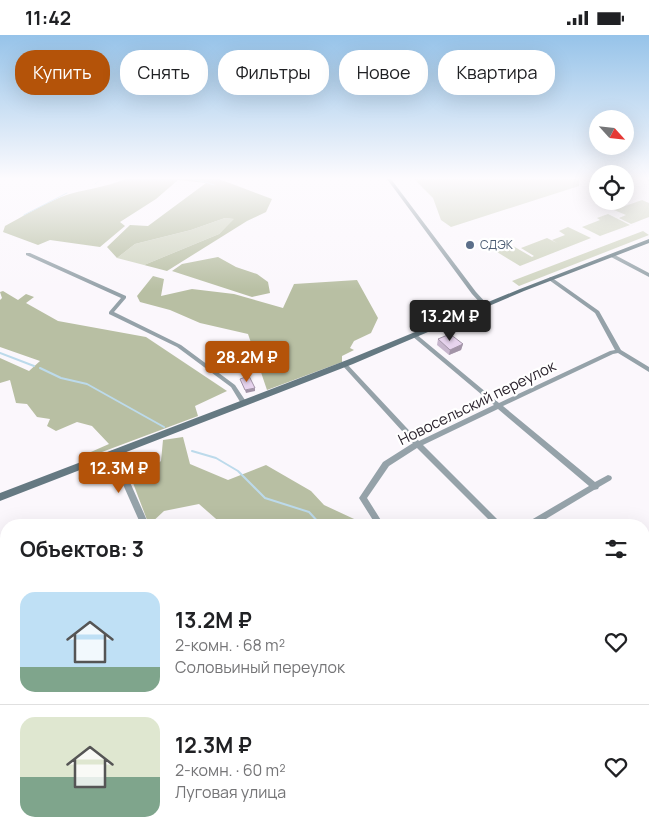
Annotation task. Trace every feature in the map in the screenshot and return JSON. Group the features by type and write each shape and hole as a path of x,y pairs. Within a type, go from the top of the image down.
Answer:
{"street":[{"path":"418,217 485,305"},
{"path":"0,497 344,364 485,305 613,257 649,241"},
{"path":"28,254 124,297 110,313 179,346 233,386 244,403"},
{"path":"613,257 649,275"},
{"path":"551,279 597,312 619,351 649,370"},
{"path":"414,335 595,487"},
{"name":"Новосельский переулок","path":"376,519 364,498 386,464 418,444 612,352 619,351"},
{"path":"344,364 418,444 492,519"},
{"path":"113,453 142,519"},
{"path":"539,519 608,478"}],"green space":[{"path":"22,217 129,217 120,222 125,226 100,247 50,240 38,245 3,232 5,226"},
{"path":"161,217 256,217 167,271 144,265 219,234 234,219 225,218 191,230 135,244 117,258 107,247 130,225 148,226"},
{"path":"440,217 484,217 451,227 441,220"},
{"path":"613,217 630,225 600,236 582,227 600,220 597,218"},
{"path":"649,217 649,217 631,224 619,218"},
{"path":"225,218 235,219 219,234 144,265 117,258 135,244 191,230"},
{"path":"568,227 591,238 520,266 497,252 513,246 532,257 534,256 521,248 547,238 557,243 552,240 565,235 559,231"},
{"path":"643,231 649,235 519,286 512,281"},
{"path":"218,257 236,267 257,274 268,282 270,293 252,297 172,271 182,264"},
{"path":"153,276 164,279 161,296 192,289 234,294 283,308 294,284 357,280 378,318 371,333 354,341 350,348 354,350 342,356 342,362 267,390 248,334 200,323 170,310 140,302 137,296"},
{"path":"3,291 18,300 26,294 34,297 26,303 58,321 146,337 227,391 195,406 198,416 86,458 84,455 109,444 92,426 77,422 56,431 47,426 50,419 37,417 27,404 16,403 10,380 0,383 0,358 29,371 40,361 0,347 0,300 2,298 0,292"},
{"path":"183,437 190,464 228,480 266,465 311,491 324,505 354,519 216,519 199,504 164,511 155,519 147,519 133,483 161,461 163,440"}],"building":[{"path":"450,334 463,344 450,350 438,339"},
{"path":"249,376 255,388 245,390 240,379"}],"waterway":[{"path":"0,353 34,366"},
{"path":"40,368 61,378 87,384 164,427"},
{"path":"192,451 216,458 238,471 265,498 309,512 315,519"}],"place":[{"name":"СДЭК","path":"470,245"}]}
